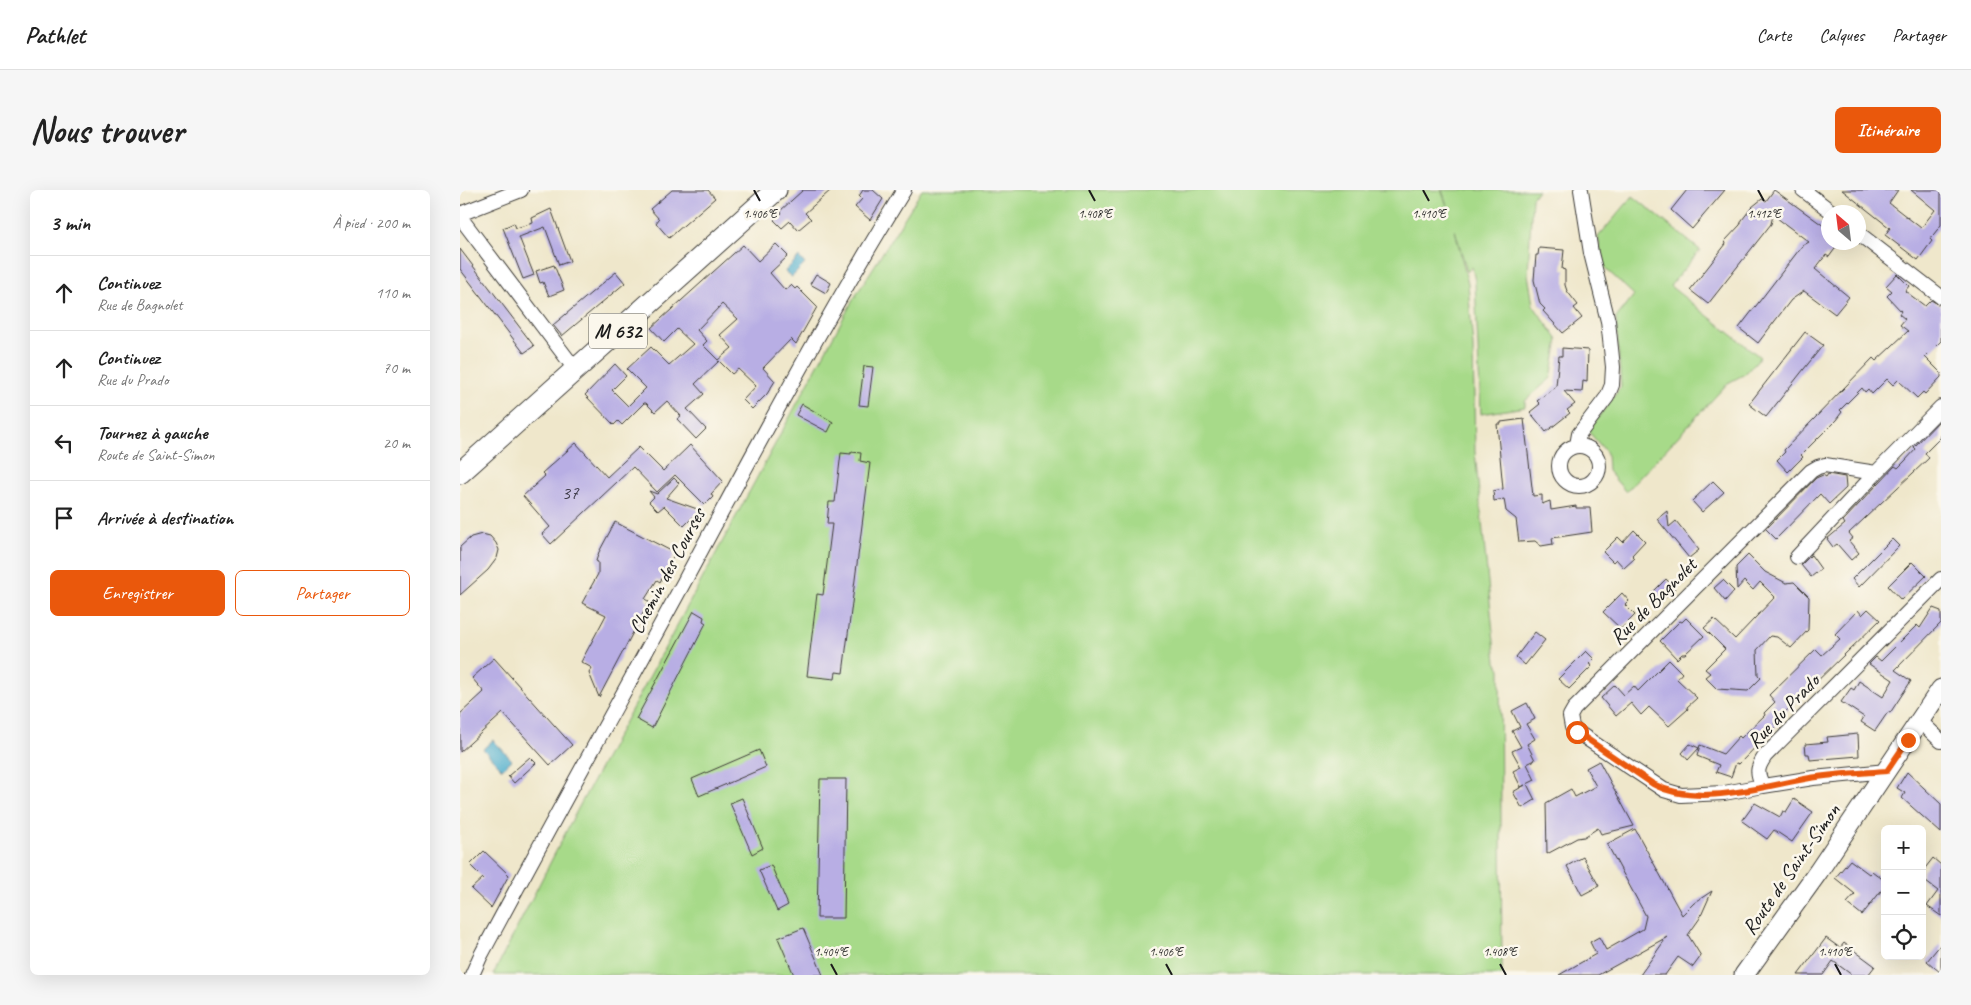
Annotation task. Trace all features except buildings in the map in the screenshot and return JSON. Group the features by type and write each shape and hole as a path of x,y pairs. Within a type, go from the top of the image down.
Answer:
{"main road":[{"name":"M 632","path":"460,473 572,366 764,190"},
{"name":"M 632","path":"460,461 776,190"},
{"name":"Route de Saint-Simon","path":"1744,975 1815,877 1941,689"}],"street":[{"path":"521,190 460,215 572,366"},
{"name":"Chemin des Courses","path":"472,975 542,840 831,311 904,190"},
{"path":"1577,445 1579,434 1607,397 1612,385 1613,367 1608,321 1591,253 1581,190"},
{"path":"1803,190 1823,205"},
{"path":"1866,239 1941,297"},
{"path":"1797,558 1941,407"},
{"name":"Rue de Bagnolet","path":"1762,786 1724,793 1681,795 1664,790 1577,732 1572,727 1570,716 1581,702 1811,471 1818,466 1825,465 1876,473"},
{"name":"Rue du Prado","path":"1762,786 1756,773 1758,766 1765,756 1941,579"},
{"path":"1920,721 1941,740"},
{"path":"1762,786 1813,778 1887,771"}],"green space":[{"path":"922,190 1441,190 1448,208 1442,190 1538,190 1532,198 1528,274 1533,305 1558,340 1551,378 1525,401 1525,407 1481,414 1475,281 1472,267 1467,272 1455,230 1468,284 1473,347 1475,452 1496,662 1500,669 1502,975 493,975 573,818 853,300"},
{"path":"1633,196 1700,250 1670,286 1760,357 1745,374 1728,383 1626,492 1608,471 1607,453 1588,431 1621,387 1616,318 1634,295 1604,267 1598,237"}],"water":[{"path":"799,257 805,264 792,277 785,272"},
{"path":"493,740 512,760 502,769 483,749"}],"route":[{"path":"1577,732 1653,784 1664,790 1681,795 1743,791 1813,778 1887,771 1908,740"}]}
